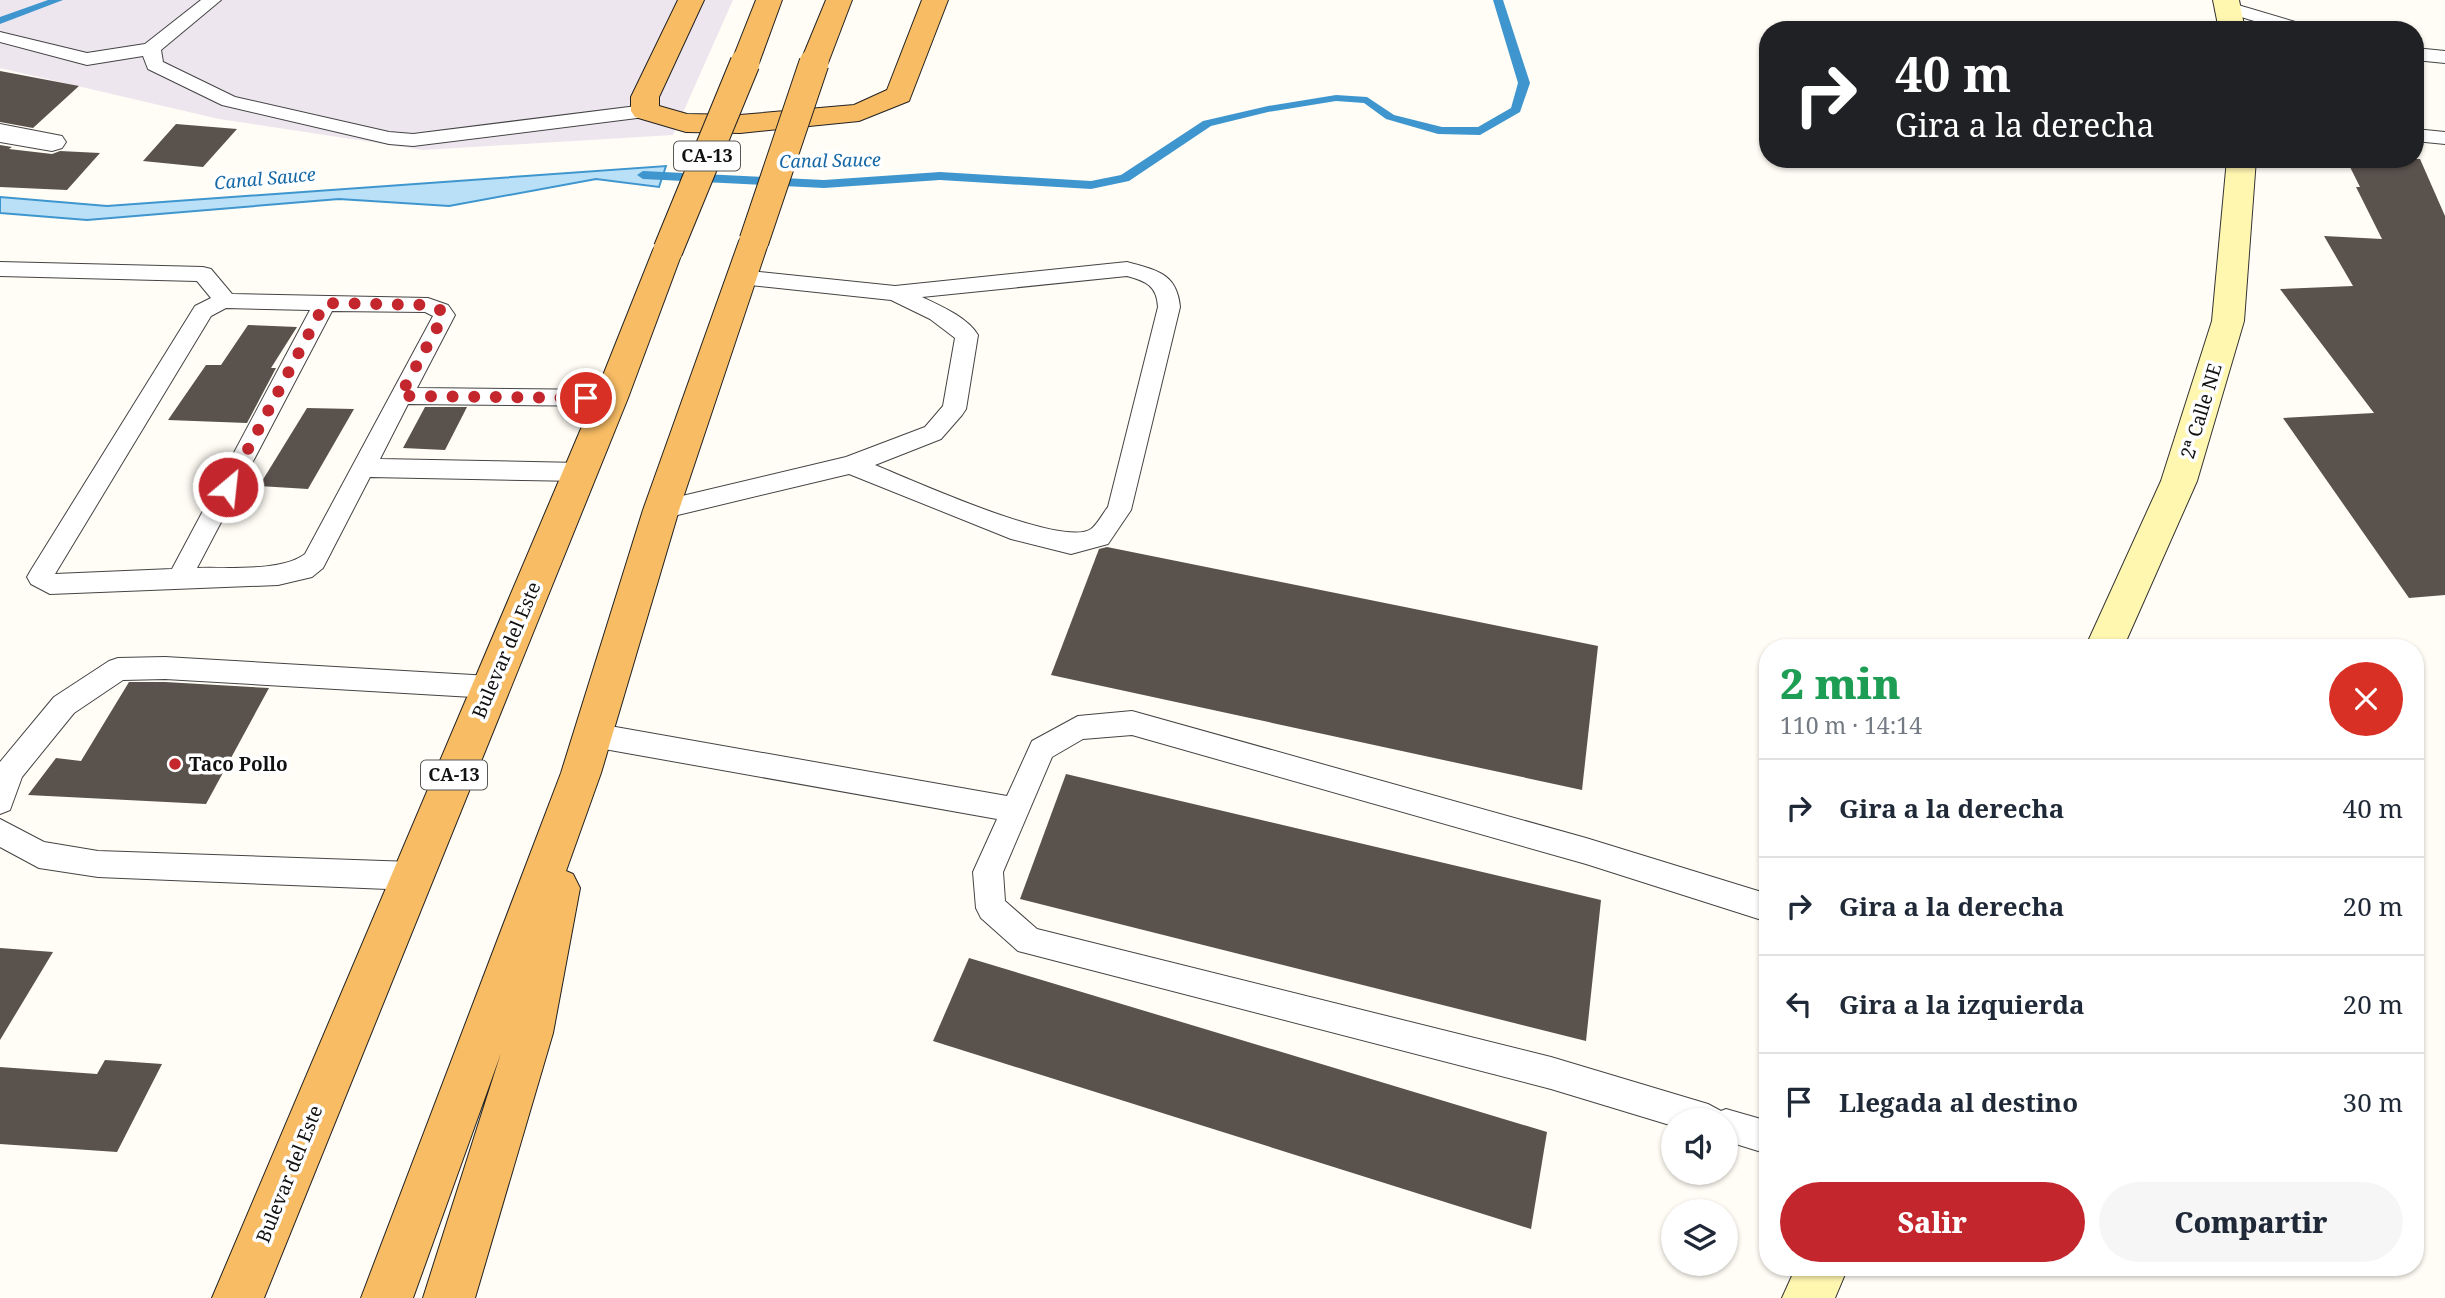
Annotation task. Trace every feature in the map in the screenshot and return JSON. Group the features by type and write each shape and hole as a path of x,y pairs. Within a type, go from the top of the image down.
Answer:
{"highway":[{"path":"691,0 645,97 645,111 686,122 740,124 859,113 899,95 935,0"},
{"path":"387,1298 587,754 661,510 814,63 839,0"},
{"name":"Bulevar del Este","path":"238,1298 611,398 745,63 762,3"},
{"path":"449,1298 530,1033 587,754"}],"main road":[{"name":"2ª Calle NE","path":"2108,639 2179,481 2228,321 2241,168"},
{"path":"1808,1298 1819,1276"}],"street":[{"path":"0,133 52,142"}],"lane":[{"path":"0,37 87,59 120,56 150,49 212,0"},
{"path":"2229,12 2266,21"},
{"path":"150,49 155,65 229,101 389,138 413,140 645,111"},
{"path":"2424,55 2445,57"},
{"path":"2424,136 2445,138"},
{"path":"0,270 203,274 226,302"},
{"path":"741,277 895,293 1127,270 1153,276 1168,292 1169,307 1119,510 1099,537 1071,544 1011,528 850,465"},
{"path":"661,510 850,465 933,433 954,409 967,335 938,314 895,293"},
{"path":"226,302 428,305 440,310 444,315 314,561 303,570 278,575 50,584 40,577 203,312 212,304 226,302"},
{"path":"179,579 325,303"},
{"path":"400,396 611,398"},
{"path":"364,468 580,472"},
{"path":"0,802 10,771 64,705 118,669 165,668 490,687"},
{"path":"1668,1108 1551,1073 1029,941 991,908 988,872 1042,749 1078,728 1132,723 1586,851 1759,905"},
{"path":"587,754 1015,810"},
{"path":"0,832 39,855 98,864 412,876"},
{"path":"1738,1129 1759,1135"}],"shaded area":[{"path":"0,0 733,0 673,135 423,150 219,119 0,68"}],"water":[{"path":"666,166 659,187 596,179 449,206 339,199 87,220 0,213 0,197 107,206"}],"building":[{"path":"0,71 79,86 33,128 0,122"},
{"path":"176,124 237,129 203,167 143,161"},
{"path":"0,145 12,147 9,149 52,154 60,151 100,153 67,190 0,187"},
{"path":"2350,168 2424,168 2445,216 2445,595 2409,598 2283,418 2374,413 2280,289 2353,286 2324,236 2382,239 2356,187 2360,187"},
{"path":"248,325 297,327 271,368 276,368 247,423 168,420 206,365 221,365"},
{"path":"425,407 467,407 445,450 403,448"},
{"path":"307,408 354,409 308,489 259,486"},
{"path":"1107,547 1598,646 1582,790 1051,675 1099,549"},
{"name":"Taco Pollo","path":"129,682 269,688 206,804 28,795 56,758 81,761"},
{"path":"1066,774 1601,900 1586,1041 1020,899"},
{"path":"0,948 53,952 0,1040"},
{"path":"969,958 1547,1132 1531,1229 933,1041"},
{"path":"105,1060 162,1064 117,1152 0,1144 0,1067 97,1074"}],"waterway":[{"path":"0,21 58,0"},
{"name":"Canal Sauce","path":"643,175 824,184 940,176 1091,185 1125,178 1207,123 1268,109 1336,98 1367,100 1390,117 1442,131 1480,131 1516,110 1524,83 1498,0"}],"place":[{"name":"Taco Pollo","path":"175,764"}],"route":[{"path":"228,487 325,303 428,305 440,310 444,315 400,396 586,398"}]}
